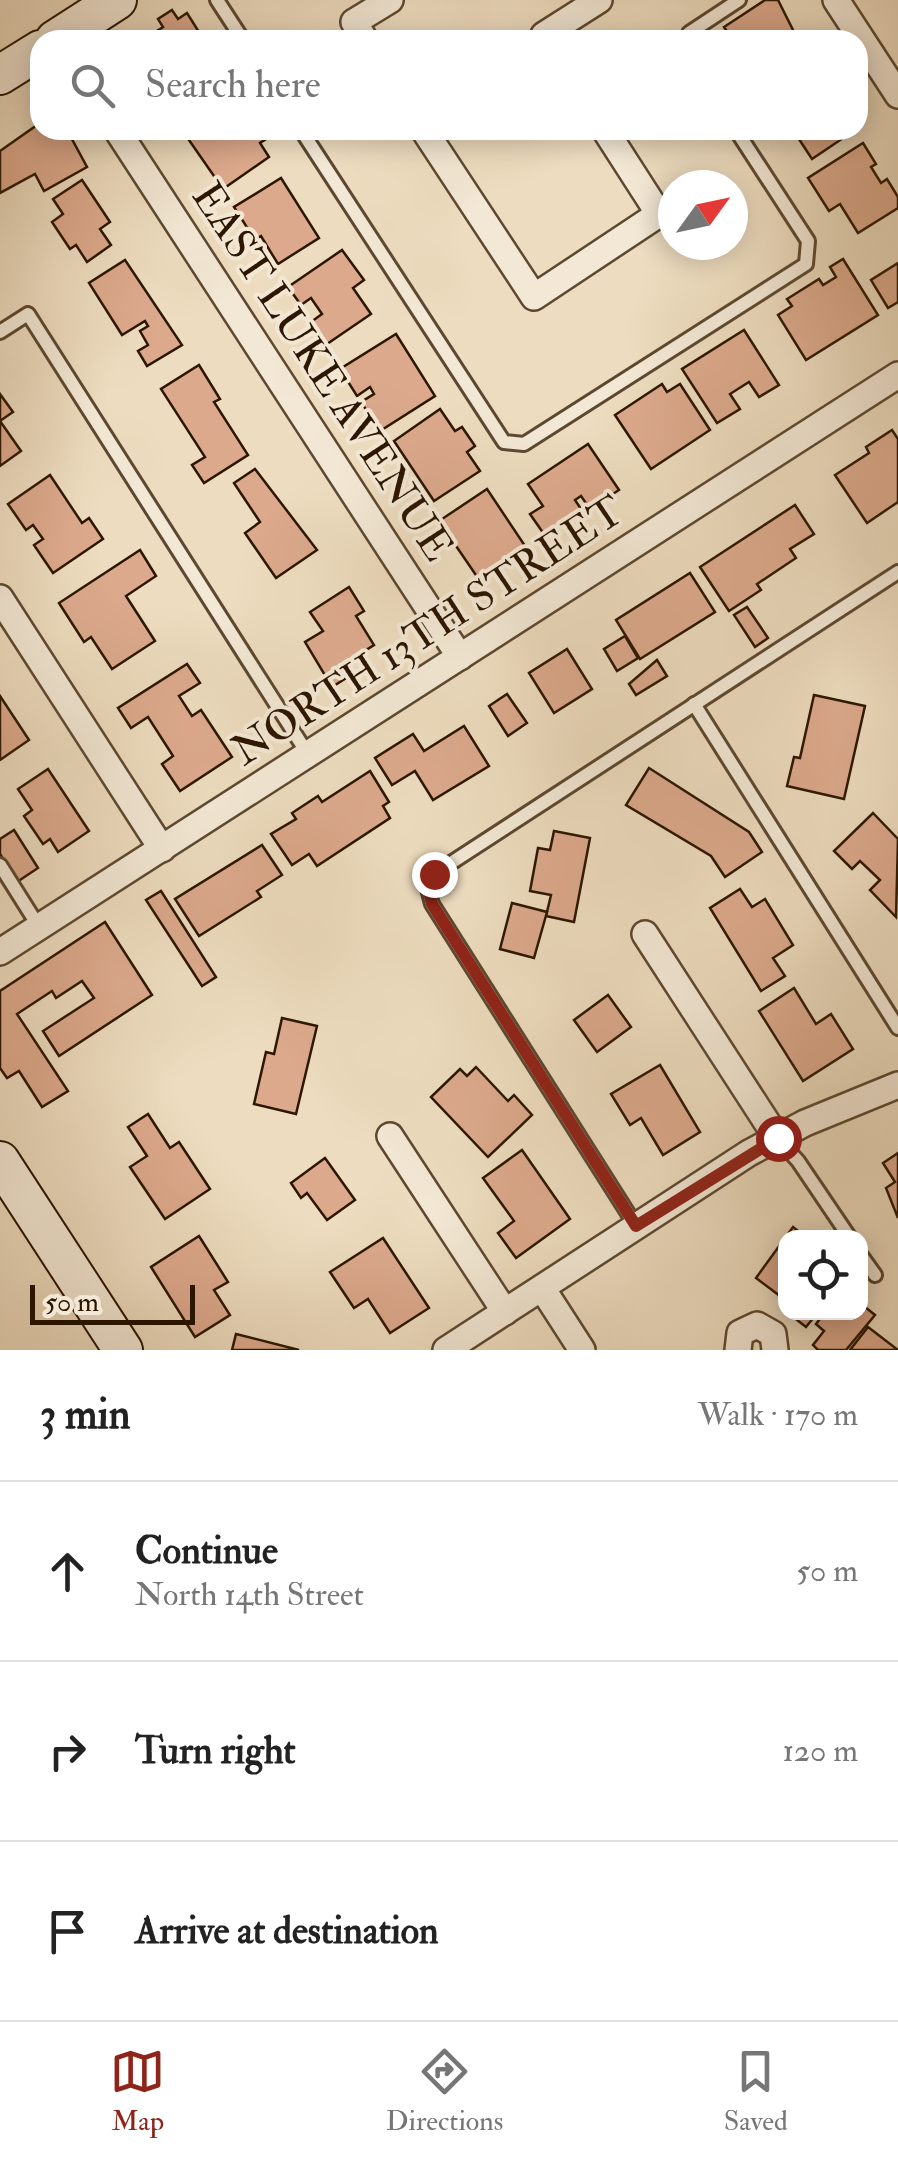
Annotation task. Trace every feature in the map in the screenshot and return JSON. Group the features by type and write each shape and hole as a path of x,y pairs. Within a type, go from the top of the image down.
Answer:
{"main road":[{"path":"72,30 117,0"},
{"path":"0,75 30,56"},
{"path":"0,1161 123,1350"}],"street":[{"path":"361,30 390,0"},
{"path":"552,30 600,0"},
{"path":"836,0 856,30"},
{"path":"868,49 898,95"},
{"name":"EAST LUKE AVENUE","path":"124,140 460,657"},
{"path":"431,140 534,297 659,214 611,140"},
{"name":"NORTH 13TH STREET","path":"0,952 898,375"},
{"path":"0,598 162,849"},
{"path":"646,934 778,1138"},
{"path":"446,1350 778,1138 898,1085"},
{"path":"390,1136 505,1312"},
{"path":"542,1288 582,1350"},
{"path":"738,1350 740,1334 757,1325 773,1334 776,1350"}],"lane":[{"path":"217,0 236,30"},
{"path":"694,30 739,0"},
{"path":"308,140 504,442 524,444 806,264 808,241 742,140"},
{"path":"0,332 28,314 309,756"},
{"path":"636,1226 432,904 427,885 434,874 898,572"},
{"path":"694,704 898,1028"},
{"path":"0,865 39,926"},
{"path":"778,1138 844,1230"},
{"path":"868,1265 875,1275"}],"building":[{"path":"765,0 778,0 793,30 726,30 724,27"},
{"path":"172,10 178,19 187,13 198,30 158,30 163,27 158,19"},
{"path":"30,130 30,140 72,140 87,167 44,191 35,174 0,193 0,151"},
{"path":"189,140 265,140 260,143 269,157 223,189"},
{"path":"800,140 840,140 812,159"},
{"path":"863,143 876,164 871,167 881,183 887,179 898,197 898,208 858,233 840,204 829,211 808,178"},
{"path":"281,178 319,238 278,264 261,236 255,240 234,207"},
{"path":"82,180 110,222 100,229 111,245 87,262 76,245 70,249 52,222 63,214 53,199"},
{"path":"342,250 364,280 353,288 371,314 327,344 311,322 322,314 311,298 301,305 288,287"},
{"path":"843,259 878,315 806,360 778,315 792,306 787,299 819,279 823,285 836,277 830,267"},
{"path":"125,260 182,345 147,366 138,351 148,345 140,331 148,326 145,321 122,335 89,283"},
{"path":"898,263 898,302 888,308 871,280"},
{"path":"744,330 779,385 759,397 749,382 730,394 740,409 717,423 682,369"},
{"path":"396,334 435,396 380,431 361,402 374,394 370,387 357,396 340,369"},
{"path":"199,365 220,399 214,402 248,455 204,483 192,465 205,457 161,389"},
{"path":"662,384 667,392 680,384 710,430 651,469 615,415"},
{"path":"0,394 13,412 0,421"},
{"path":"440,409 455,431 462,427 475,446 467,452 480,471 434,501 394,441"},
{"path":"0,421 21,451 0,466"},
{"path":"892,430 898,439 898,502 867,523 835,475 869,453 866,447"},
{"path":"588,444 619,490 590,509 581,496 575,500 583,512 546,537 530,514 543,506 528,484"},
{"path":"255,469 317,550 276,578 245,533 260,522 234,483"},
{"path":"50,475 82,523 89,518 103,539 53,573 34,545 43,539 33,525 26,530 8,504"},
{"path":"487,489 527,549 480,581 439,521"},
{"path":"795,505 814,534 790,549 796,558 757,584 761,590 729,611 700,567"},
{"path":"140,550 156,576 126,596 155,641 112,669 91,637 84,642 59,603"},
{"path":"690,573 715,612 640,659 616,620"},
{"path":"349,587 364,611 356,616 374,645 347,662 354,673 332,687 305,642 323,631 310,612"},
{"path":"747,607 768,638 755,647 734,615"},
{"path":"625,636 638,658 617,671 604,649"},
{"path":"567,649 592,689 554,713 529,673"},
{"path":"657,660 667,676 636,695 629,684"},
{"path":"187,664 200,683 179,696 192,716 201,710 232,757 180,791 162,764 173,756 148,717 131,728 118,708"},
{"path":"507,694 527,723 508,736 489,706"},
{"path":"814,695 865,706 844,799 787,786 794,757 800,758"},
{"path":"0,696 29,740 0,760"},
{"path":"464,726 489,766 433,800 415,771 392,785 375,758 413,734 424,751"},
{"path":"649,768 749,832 762,852 725,877 711,856 626,805"},
{"path":"48,769 89,831 58,852 50,839 43,844 24,816 32,810 18,789"},
{"path":"370,771 389,802 383,806 390,818 317,866 309,854 292,865 271,834 296,819 292,813 318,796 322,802"},
{"path":"873,813 898,839 896,917 870,890 880,880 860,861 852,869 834,851"},
{"path":"14,830 38,868 17,882 0,854 0,839"},
{"path":"554,831 590,838 574,922 546,916 551,895 530,891 538,848 550,850"},
{"path":"262,845 282,875 257,891 261,897 199,936 175,899"},
{"path":"740,889 752,907 765,899 793,945 773,958 785,976 761,991 710,908"},
{"path":"161,891 216,977 202,986 146,900"},
{"path":"512,903 547,912 534,958 500,949"},
{"path":"105,922 152,995 59,1056 43,1031 94,998 82,981 56,998 52,991 17,1014 68,1091 42,1107 19,1071 7,1078 0,1068 0,991"},
{"path":"794,988 816,1024 831,1014 853,1049 803,1081 759,1011"},
{"path":"608,995 631,1027 597,1052 574,1020"},
{"path":"282,1018 317,1026 296,1114 254,1104 266,1052 274,1054"},
{"path":"660,1065 700,1132 663,1155 641,1118 630,1125 611,1094"},
{"path":"476,1067 508,1101 514,1095 532,1115 488,1157 431,1097 460,1069 467,1076"},
{"path":"148,1114 170,1148 179,1142 210,1189 165,1219 130,1167 147,1156 128,1127"},
{"path":"522,1150 570,1219 516,1258 498,1233 514,1221 483,1178"},
{"path":"898,1153 898,1218 886,1188 895,1182 883,1163"},
{"path":"325,1158 355,1200 327,1220 307,1193 301,1198 291,1183"},
{"path":"199,1236 228,1282 214,1290 230,1315 195,1337 151,1267"},
{"path":"383,1238 429,1308 390,1333 368,1299 354,1308 330,1272"},
{"path":"778,1248 778,1294 756,1278"},
{"path":"868,1309 875,1315 846,1350 818,1350 813,1345 824,1331 816,1324 819,1320 868,1320"},
{"path":"868,1327 898,1350 850,1350"},
{"path":"236,1334 299,1350 232,1350"}],"route":[{"path":"434,874 427,885 432,904 636,1226 778,1138"}]}
